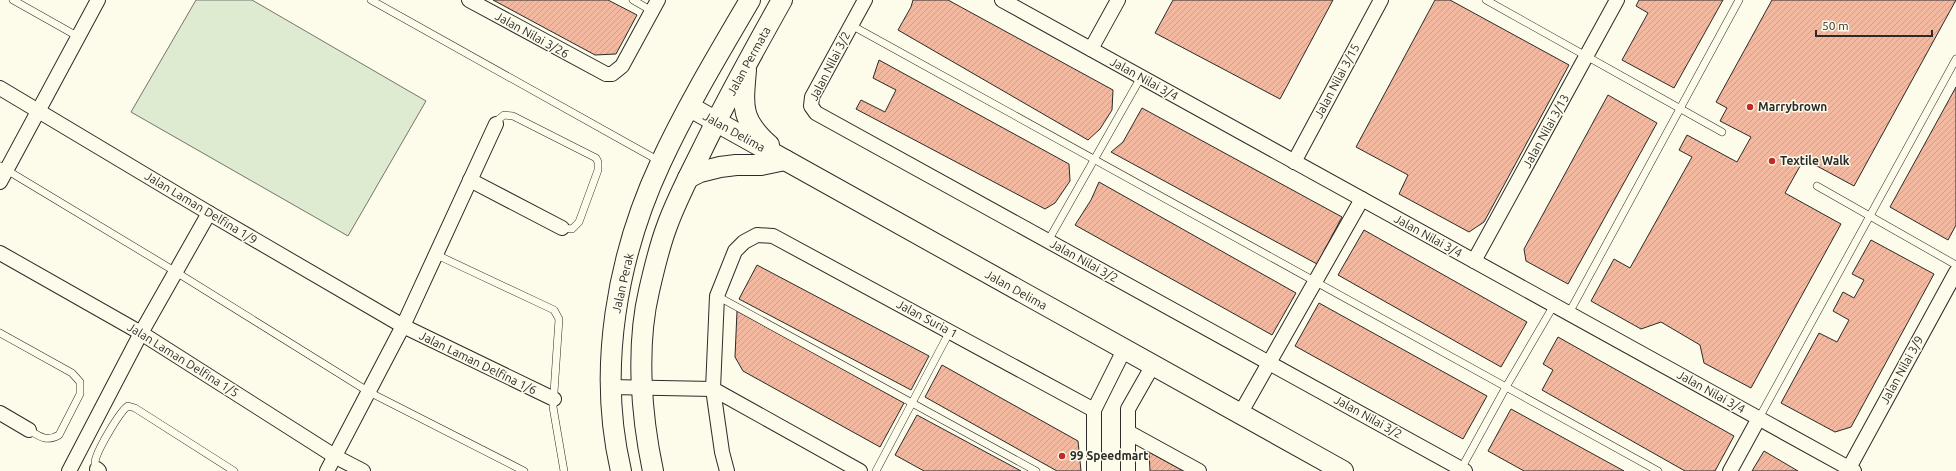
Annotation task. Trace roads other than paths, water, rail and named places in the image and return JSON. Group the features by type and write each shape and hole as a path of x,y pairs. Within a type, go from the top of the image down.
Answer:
{"main road":[{"path":"690,108 750,0"},
{"name":"Jalan Permata","path":"716,122 747,62 782,0"},
{"path":"747,62 744,99 746,116 755,133 785,160"},
{"name":"Jalan Perak","path":"621,471 613,423 610,387 611,342 619,288 638,220 661,162 690,108"},
{"name":"Jalan Delima","path":"690,108 1343,471"},
{"path":"653,471 648,446 643,388 642,345 649,292 666,227 688,178 716,122"},
{"path":"688,178 700,172 720,167 736,165 761,165 785,160"}],"street":[{"path":"2,173 39,111 77,36 98,0"},
{"name":"Jalan Nilai 3/26","path":"469,0 606,74 618,71 655,5"},
{"name":"Jalan Nilai 3/2","path":"865,0 810,101 813,110 1463,470"},
{"name":"Jalan Nilai 3/4","path":"1002,0 1851,470"},
{"path":"1091,49 1118,0"},
{"name":"Jalan Nilai 3/15","path":"1294,162 1381,0"},
{"name":"Jalan Nilai 3/13","path":"1474,261 1617,0"},
{"name":"Jalan Laman Delfina 1/9","path":"0,88 209,213 403,326"},
{"path":"327,471 403,326 496,124"},
{"path":"470,180 562,228"},
{"path":"1240,414 1362,199"},
{"path":"69,471 141,333 209,213"},
{"name":"Jalan Suria 1","path":"717,296 735,251 744,242 757,235 773,236 1094,410"},
{"name":"Jalan Laman Delfina 1/5","path":"0,253 141,333 336,456 363,471"},
{"name":"Jalan Nilai 3/9","path":"1851,470 1956,272"},
{"path":"717,296 713,389 722,452 727,471"},
{"name":"Jalan Laman Delfina 1/6","path":"403,326 554,399"},
{"path":"1094,471 1094,410 1124,350"},
{"path":"1128,471 1129,406 1153,365"},
{"path":"610,387 713,389 860,471"},
{"path":"0,413 29,430"},
{"path":"1730,471 1759,418"},
{"path":"1128,432 1199,471"}],"lane":[{"path":"13,0 77,36"},
{"path":"371,0 661,162"},
{"path":"633,0 655,5"},
{"path":"1486,0 1722,132"},
{"path":"1569,313 1739,0"},
{"path":"851,25 1658,471"},
{"path":"1759,418 1956,59"},
{"path":"1048,241 1141,77"},
{"path":"496,124 504,114 513,116 596,158 598,162 598,170 579,222 572,228 562,228"},
{"path":"2,173 176,272 369,392 524,471"},
{"path":"1817,186 1956,265"},
{"path":"437,255 554,310 559,319 553,407 564,471"},
{"path":"717,296 1036,471"},
{"path":"1463,470 1506,387 1554,305"},
{"path":"876,471 950,331"},
{"path":"0,333 72,373 80,382 80,394 59,435 46,439 29,430"},
{"path":"98,470 95,464 98,453 122,413 128,406 135,408 234,471"}],"place":[{"name":"Marrybrown","path":"1750,107"},
{"name":"Textile Walk","path":"1772,161"},
{"name":"99 Speedmart","path":"1062,456"}]}
